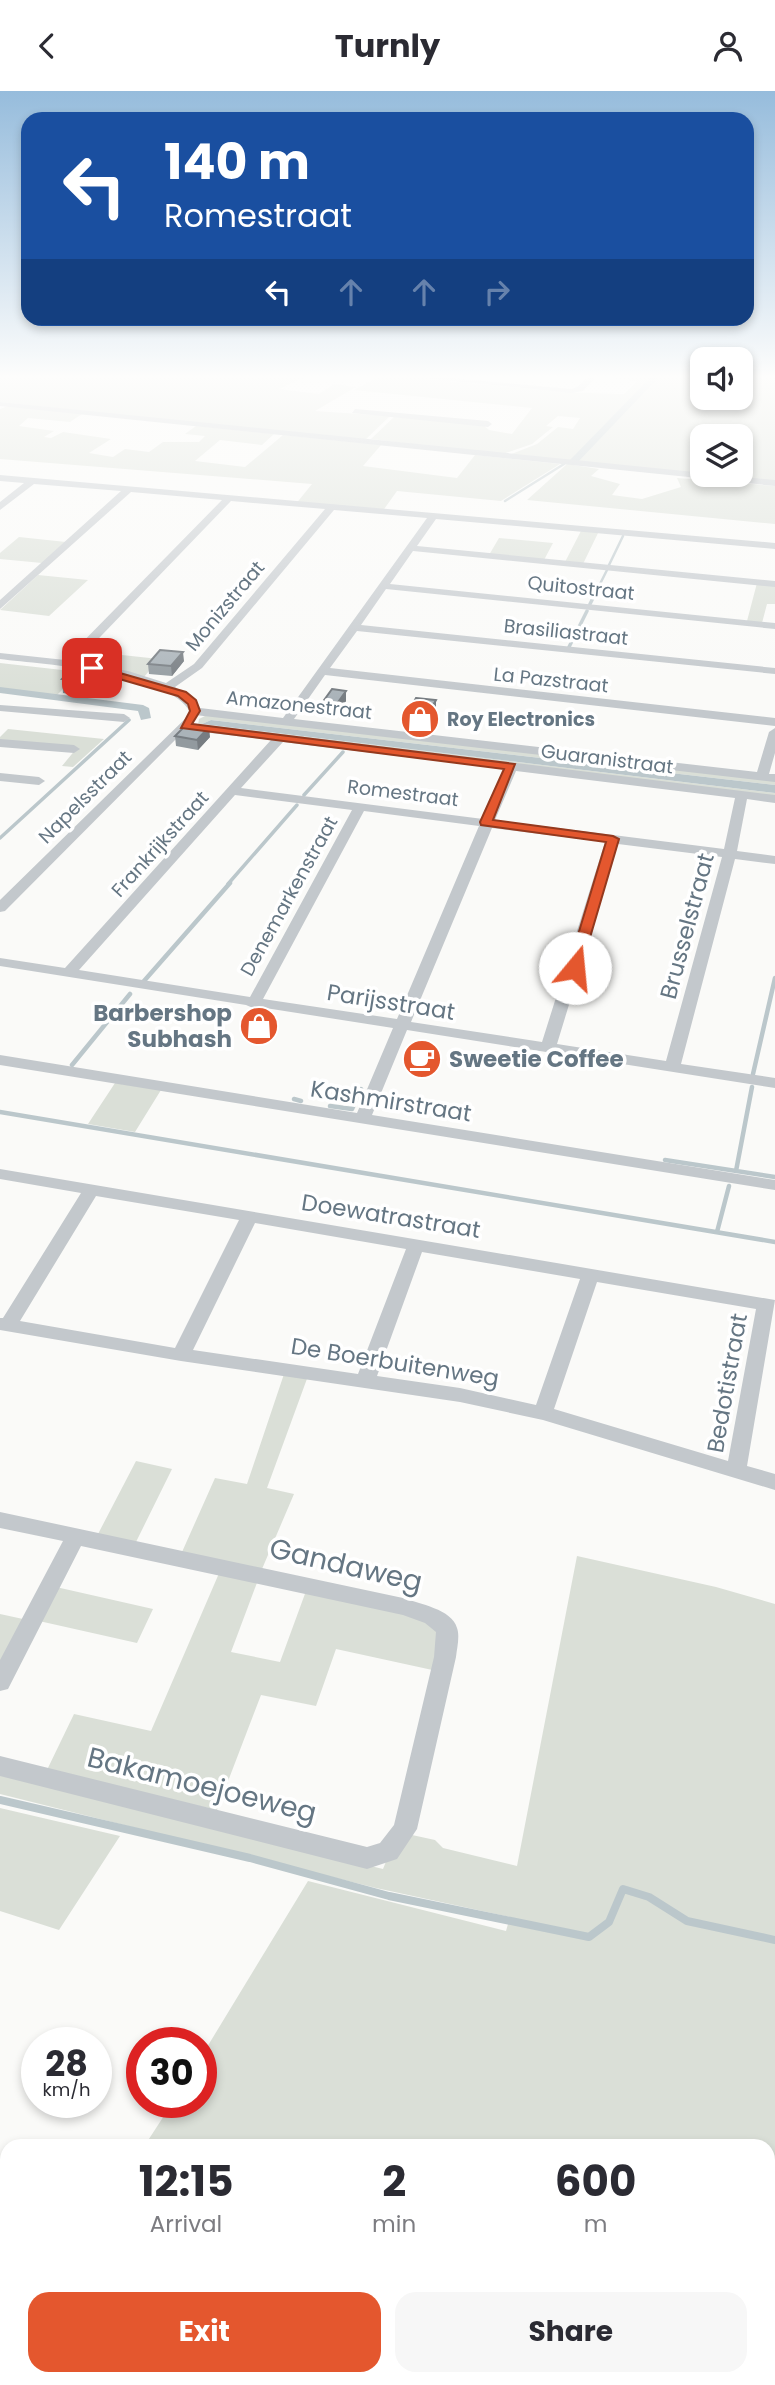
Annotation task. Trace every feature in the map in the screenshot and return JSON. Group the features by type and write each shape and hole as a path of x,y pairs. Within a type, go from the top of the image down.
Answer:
{"street":[{"path":"0,507 27,485"},
{"path":"75,485 330,509 435,514 775,546"},
{"path":"0,606 128,490"},
{"path":"68,664 228,499"},
{"name":"Monizstraat","path":"167,687 183,680 198,666 330,509"},
{"path":"287,720 435,514"},
{"path":"412,548 775,584"},
{"name":"Quitostraat","path":"383,586 775,625"},
{"name":"Brasiliastraat","path":"354,627 775,671"},
{"path":"0,656 118,673 167,687 192,703 195,711"},
{"name":"La Pazstraat","path":"323,671 775,722"},
{"path":"0,708 124,718"},
{"name":"Amazonestraat","path":"195,711 769,778"},
{"name":"Napelsstraat","path":"0,908 185,726 195,711"},
{"name":"Guaranistraat","path":"185,726 775,799"},
{"path":"769,778 775,732"},
{"name":"Frankrijkstraat","path":"67,974 279,739"},
{"path":"0,743 74,749"},
{"path":"362,1119 511,767"},
{"path":"0,777 39,781"},
{"name":"Romestraat","path":"234,791 775,860"},
{"name":"Brusselstraat","path":"672,1067 730,854 742,795"},
{"name":"Denemarkenstraat","path":"253,1004 360,807"},
{"path":"548,1049 613,839"},
{"name":"Parijsstraat","path":"0,962 253,1004 775,1083"},
{"name":"Kashmirstraat","path":"0,1060 775,1185"},
{"name":"Doewatrastraat","path":"0,1174 771,1305"},
{"path":"4,1325 91,1190"},
{"path":"181,1355 249,1218"},
{"path":"366,1379 416,1245"},
{"path":"543,1413 590,1275"},
{"name":"Bedotistraat","path":"736,1470 771,1305"},
{"name":"De Boerbuitenweg","path":"4,1325 181,1355 366,1379 460,1395 543,1413 775,1482"},
{"name":"Gandaweg","path":"0,1520 403,1607 433,1617 447,1629 445,1657 405,1829 388,1851"},
{"path":"0,1682 76,1536"},
{"name":"Bakamoejoeweg","path":"0,1766 367,1858 388,1851"}],"shaded area":[{"path":"311,485 526,485 501,501 397,491 382,512 295,505"},
{"path":"544,485 619,485 612,495 642,499 681,487 680,485 775,486 775,524 527,500"},
{"path":"582,529 599,531 583,564 565,562"},
{"path":"19,537 66,542 42,563 0,559 0,553"},
{"path":"499,538 553,543 544,560 489,555"},
{"path":"38,575 88,580 49,616 0,610"},
{"path":"757,583 775,585 775,604 767,604 762,623 747,621"},
{"path":"85,651 159,659 144,677 78,664 76,662"},
{"path":"0,663 80,672 57,695 0,688"},
{"path":"207,715 775,781 775,785 211,720 202,724 775,793 775,797 210,729 198,725 199,719"},
{"path":"211,720 775,785 775,793 202,724"},
{"path":"8,729 104,739 73,767 62,766 76,749 0,742 0,737"},
{"path":"115,1083 161,1090 135,1132 88,1124"},
{"path":"284,1374 308,1376 267,1488 294,1494 262,1569 182,1552 215,1478 247,1484"},
{"path":"136,1461 172,1469 136,1542 98,1534"},
{"path":"577,1556 716,1587 775,1604 775,2139 149,2139 163,2118 217,2118 217,2031 308,1881 506,1931 510,1917 376,1888 0,1794 0,1775 383,1869 387,1859 412,1835 435,1840 443,1848 517,1866"},
{"path":"220,1571 258,1580 231,1652 280,1662 306,1591 423,1616 440,1635 437,1671 336,1649 316,1706 261,1695 217,1810 46,1772 74,1714 151,1731"},
{"path":"56,1587 153,1609 137,1643 39,1621"},
{"path":"0,1614 23,1619 0,1664"},
{"path":"0,1808 120,1836 59,1930 0,1911"}],"building":[{"path":"160,650 183,652 171,666 148,664"},
{"path":"80,660 109,664 91,682 62,679"},
{"path":"332,689 346,691 336,705 322,703"},
{"path":"416,698 436,700 427,716 406,716"},
{"path":"185,726 209,727 197,740 175,736"}],"waterway":[{"path":"505,501 530,485"},
{"path":"609,565 623,536"},
{"path":"590,604 607,570"},
{"path":"569,647 587,611"},
{"path":"0,690 143,708 145,718"},
{"path":"0,838 129,720"},
{"path":"304,795 343,752"},
{"path":"228,884 297,805"},
{"path":"144,981 230,883"},
{"path":"753,1074 775,978"},
{"path":"72,1065 130,994"},
{"path":"736,1171 752,1087"},
{"path":"330,1106 352,1109 361,1089"},
{"path":"294,1099 301,1101"},
{"path":"0,1112 775,1242"},
{"path":"665,1160 736,1171"},
{"path":"736,1171 775,1177"},
{"path":"717,1232 729,1186"},
{"path":"0,1800 250,1858 389,1896 589,1937 609,1922 623,1889 649,1897 687,1921 775,1940"}],"place":[{"name":"Roy Electronics","path":"420,719"},
{"name":"Barbershop Subhash","path":"259,1026"},
{"name":"Sweetie Coffee","path":"422,1059"}],"route":[{"path":"92,668 167,687 182,694 192,703 195,711 185,726 511,767 486,822 613,839 575,968"}]}
